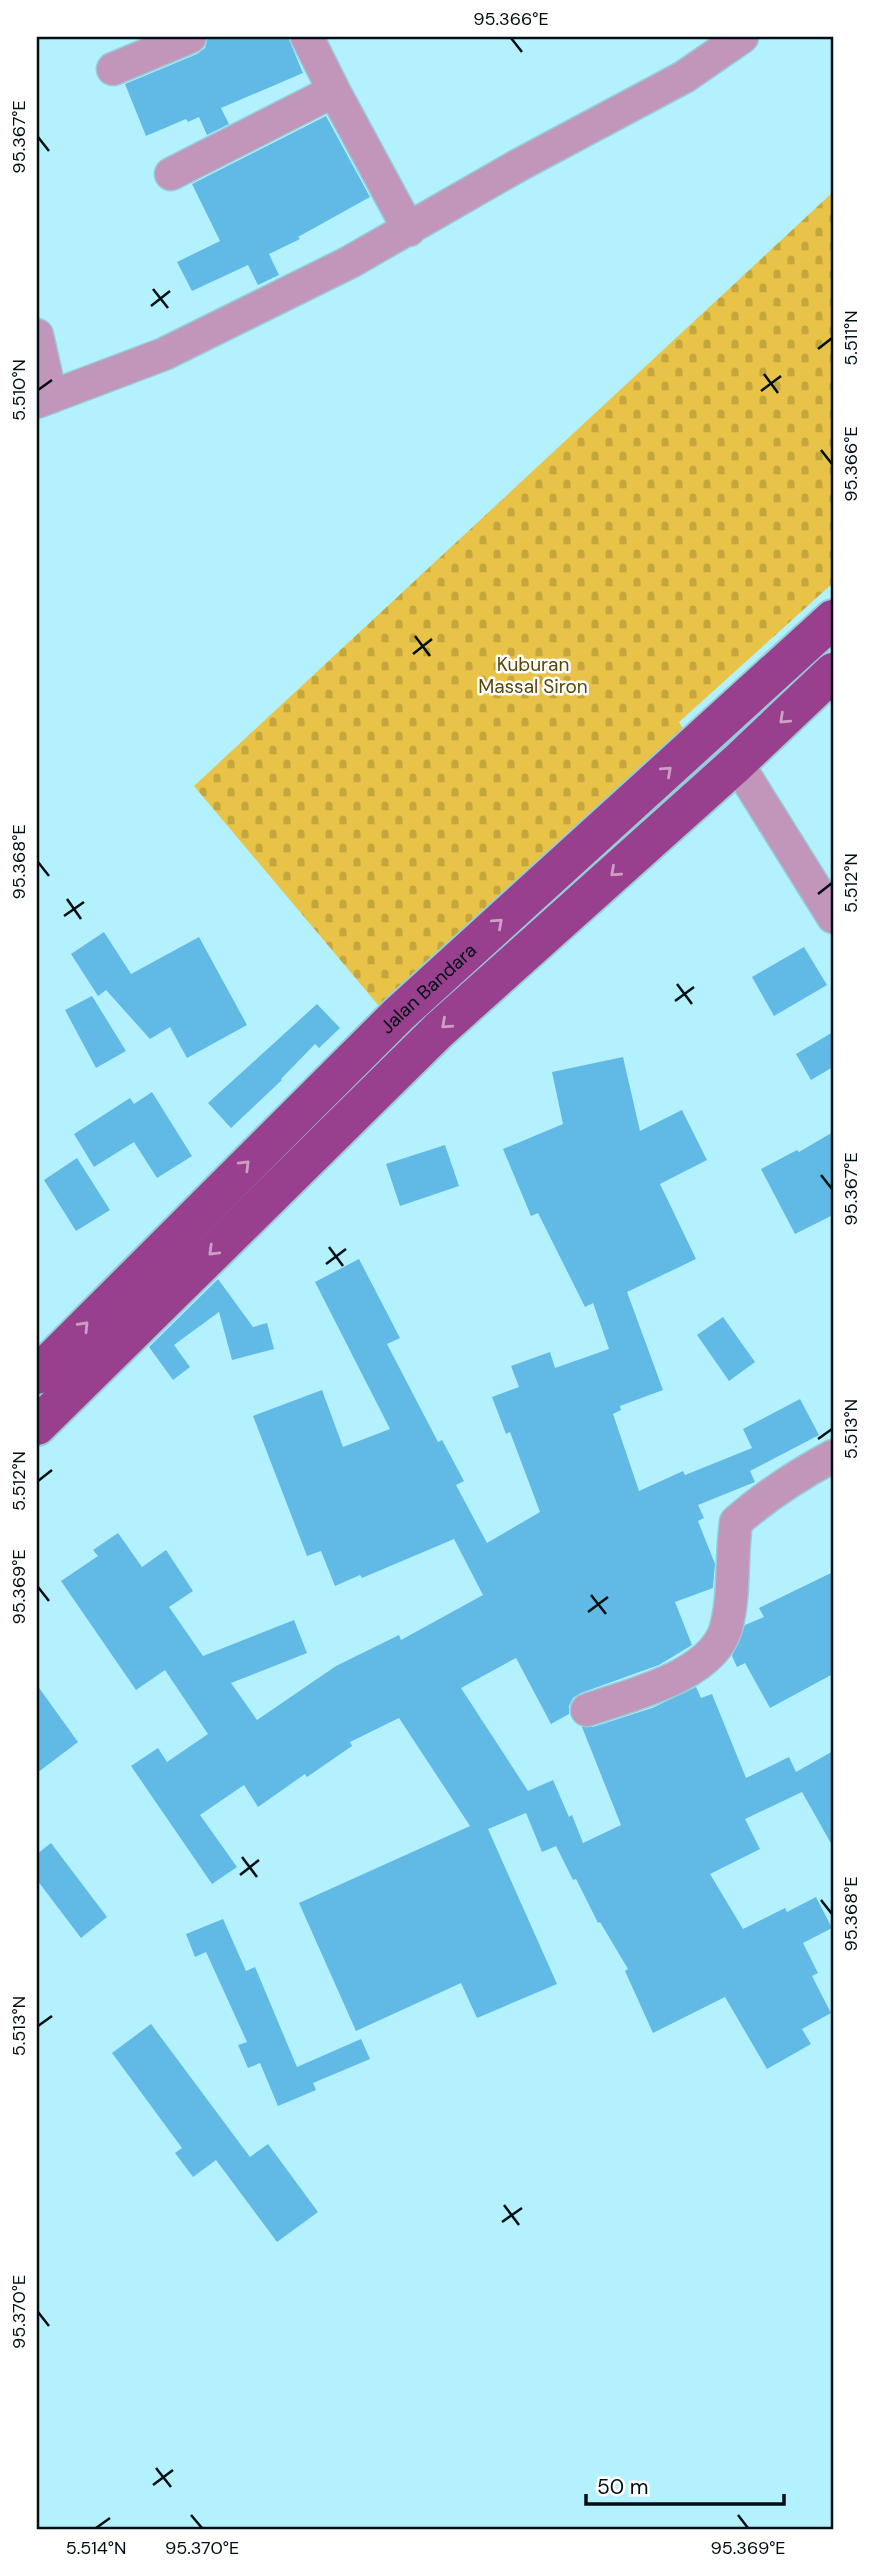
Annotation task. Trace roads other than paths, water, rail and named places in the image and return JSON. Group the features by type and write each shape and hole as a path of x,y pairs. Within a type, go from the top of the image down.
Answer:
{"highway":[{"name":"Jalan Bandara","path":"37,1375 116,1293 399,1014 833,619"},
{"name":"Jalan Bandara","path":"37,1426 439,1030 737,763 833,673"}],"street":[{"path":"113,69 190,37"},
{"path":"307,37 409,230"},
{"path":"37,335 44,399 164,354 409,230 519,165 684,77 742,37"},
{"path":"171,174 334,91"},
{"path":"737,763 833,917"},
{"path":"587,1710 680,1677 712,1652 721,1641 728,1616 736,1522 755,1505 833,1456"}],"park label":[{"name":"Kuburan Massal Siron","path":"533,675"}]}
